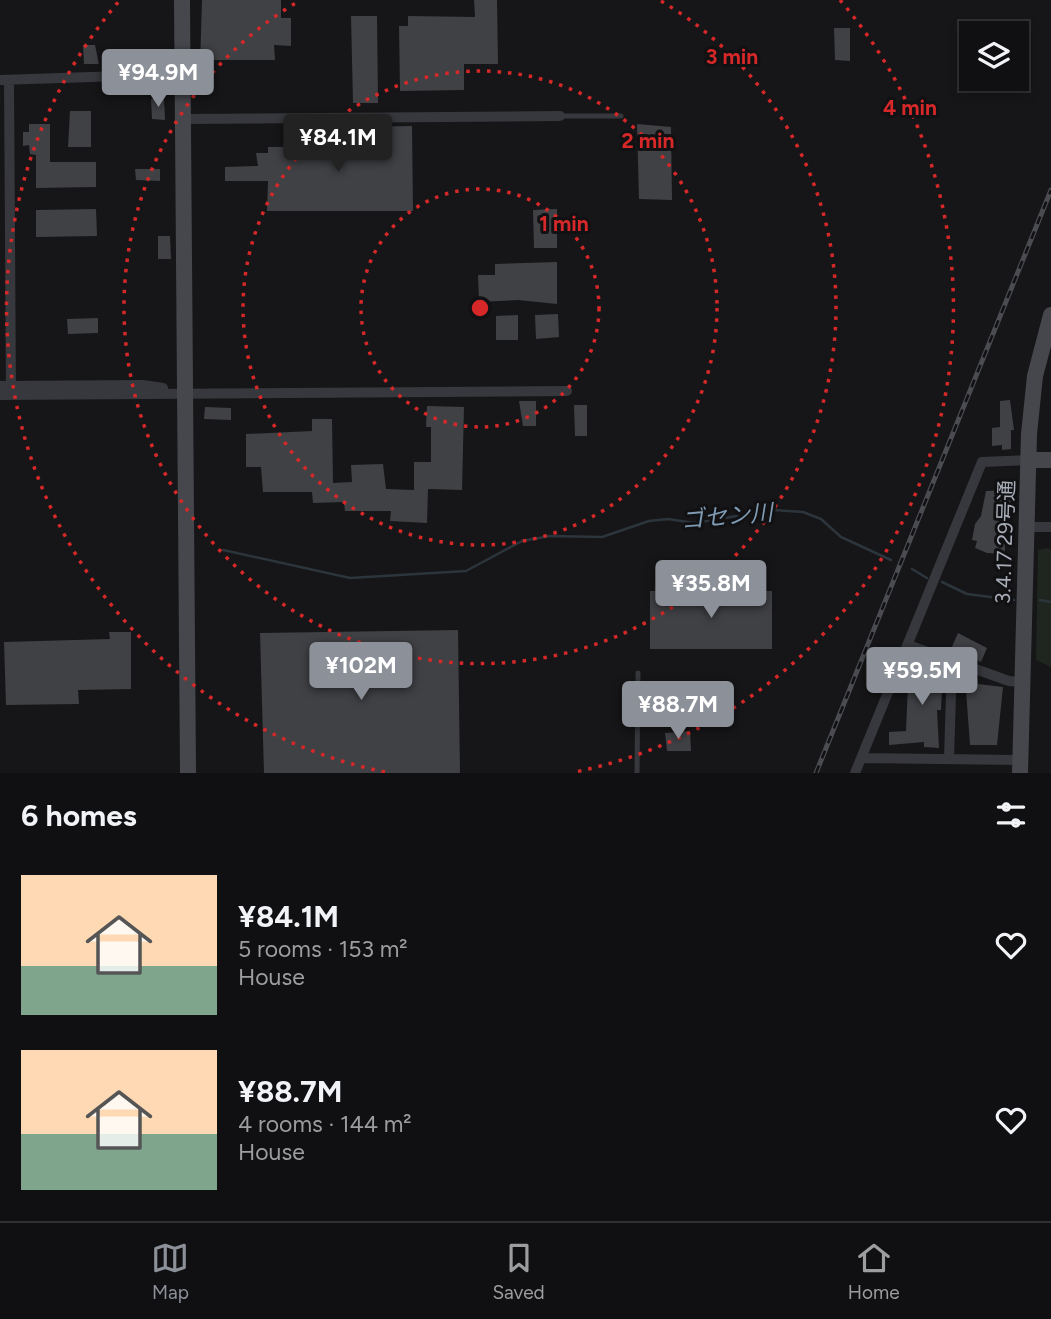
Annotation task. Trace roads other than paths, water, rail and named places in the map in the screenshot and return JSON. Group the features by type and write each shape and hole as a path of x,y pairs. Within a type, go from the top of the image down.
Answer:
{"street":[{"path":"182,0 188,773"},
{"path":"182,74 4,80 5,390 567,391"},
{"path":"183,118 560,116"},
{"name":"3.4.17 29号通","path":"1020,766 1032,394 1051,316"},
{"path":"855,773 982,462 1051,460"},
{"path":"1026,527 1051,527"},
{"path":"908,645 1009,681 1021,682"},
{"path":"949,759 952,661"},
{"path":"861,758 949,759 1020,766"}],"lane":[{"path":"560,116 621,116"},
{"path":"637,773 638,673"}],"waterway":[{"name":"ゴセン川","path":"223,550 350,578 466,571 522,541 550,536 602,537 649,521 668,519 694,523 774,510 803,512 821,519 841,537 891,560"},
{"name":"ゴセン川","path":"912,569 927,578"},
{"name":"ゴセン川","path":"942,582 967,594 1014,600"},
{"name":"ゴセン川","path":"1040,600 1051,602"}],"railway":[{"path":"816,773 1051,190"}]}
